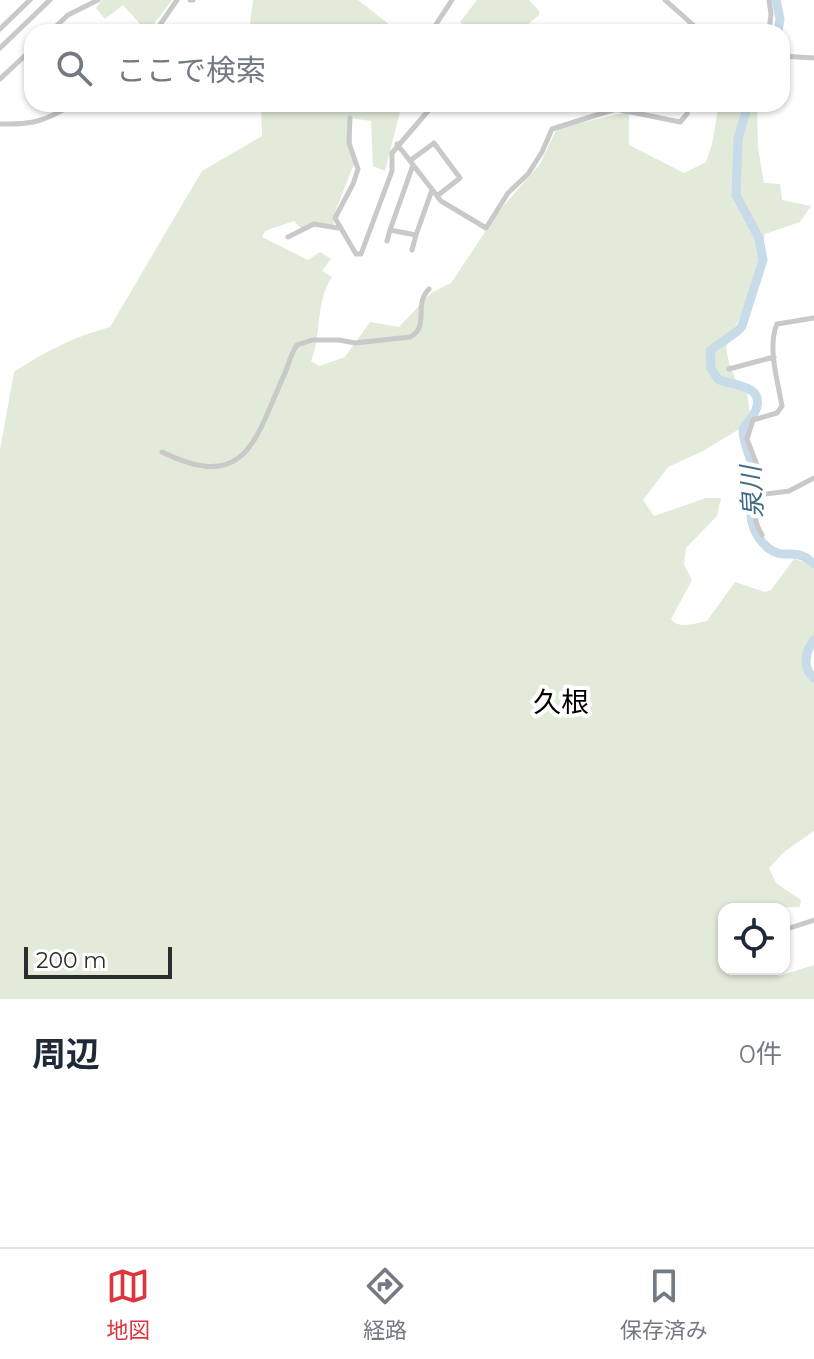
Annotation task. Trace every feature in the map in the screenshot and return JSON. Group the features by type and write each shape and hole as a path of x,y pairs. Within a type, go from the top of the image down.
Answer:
{"street":[{"path":"25,24 50,0"},
{"path":"58,24 68,15 98,0"},
{"path":"160,24 177,0"},
{"path":"436,24 452,0"},
{"path":"665,0 692,24"},
{"path":"769,0 770,24"},
{"path":"0,29 27,1"},
{"path":"0,48 24,25"},
{"path":"0,79 24,56"},
{"path":"790,56 814,58"},
{"path":"0,124 33,124 60,112"},
{"path":"350,118 349,143 358,169 335,218 356,254 364,251 392,171 392,153 427,112"},
{"path":"397,144 446,206 486,228 508,193 528,174 552,129 606,112"},
{"path":"631,112 680,122 687,112"},
{"path":"387,241 412,162 434,143 460,178 437,196"},
{"path":"412,250 433,189"},
{"path":"288,237 314,224 339,228"},
{"path":"390,230 416,235"},
{"path":"162,452 209,468 233,462 242,456 261,431 272,397 297,345 312,340 355,343 410,337 418,333 422,326 420,303 429,289"},
{"path":"762,535 755,525 754,513 760,473 746,450 749,425 758,417 777,413 782,406 774,357 774,329 777,324 814,318"},
{"path":"729,369 774,357"},
{"path":"758,495 789,491 814,478"},
{"path":"790,928 814,920"}],"green space":[{"path":"102,0 172,0 154,24 140,24 123,5 105,19 96,8"},
{"path":"253,0 358,0 389,24 250,24"},
{"path":"477,0 529,0 539,11 539,15 528,24 460,22"},
{"path":"261,112 400,112 385,171 373,166 371,121 350,118 354,164 333,217 334,225 315,222 302,229 294,221 265,231 262,237 308,260 320,252 331,259 322,271 332,277 323,297 311,361 319,366 345,357 370,322 399,327 431,293 451,283 499,211 540,164 557,128 629,112 629,145 684,173 706,162 718,112 757,112 758,148 764,183 780,184 782,200 811,206 800,222 765,234 748,306 726,348 736,380 747,393 750,413 741,428 668,467 643,500 654,516 706,498 721,498 717,516 686,548 684,565 692,580 671,619 678,624 707,621 735,582 765,592 771,590 794,559 814,569 814,639 803,657 807,677 814,682 814,831 784,852 769,868 776,883 801,900 800,907 790,907 790,903 718,903 718,975 790,975 814,965 814,999 0,999 0,450 14,372 60,345 110,327 202,171 262,136"}],"waterway":[{"name":"泉川","path":"776,0 779,24"},
{"name":"泉川","path":"746,112 738,139 736,195 759,238 763,260 742,326 710,351 711,369 718,379 750,390 757,399 755,412 743,429 755,472 756,488 751,509 756,533 763,544 774,552 796,554 814,564"},
{"name":"泉川","path":"814,640 806,660 814,678"}],"district":[{"name":"久根","path":"561,702"}]}
